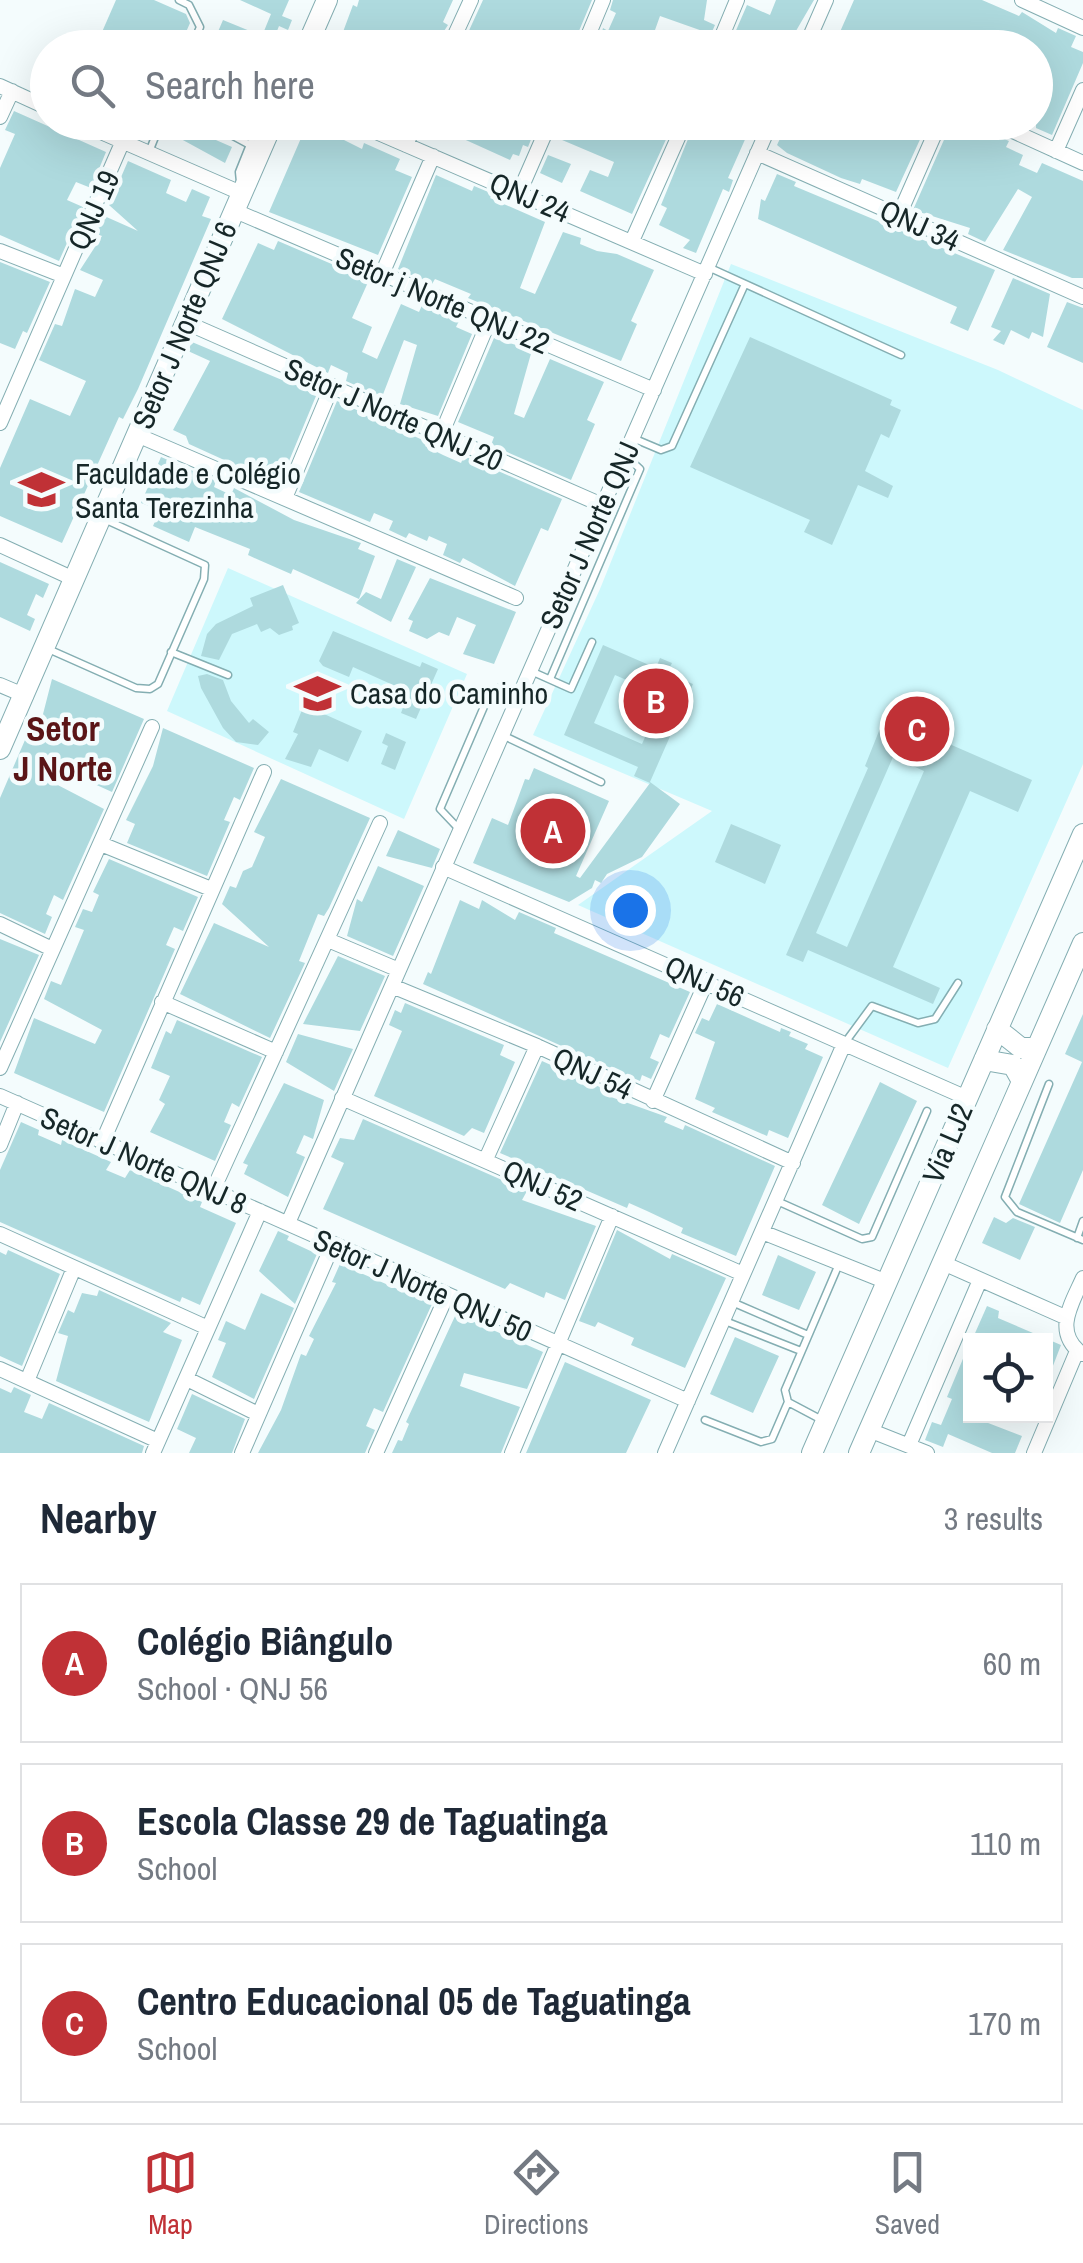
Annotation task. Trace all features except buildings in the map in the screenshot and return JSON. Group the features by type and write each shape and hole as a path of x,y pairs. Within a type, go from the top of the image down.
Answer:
{"main road":[{"path":"314,30 327,0"},
{"name":"Setor J Norte QNJ 6","path":"0,749 266,140"},
{"name":"Via LJ2","path":"812,1453 1083,834"},
{"name":"Via LJ2","path":"859,1453 1083,943"},
{"path":"997,1029 1021,1048 1036,1048"},
{"path":"984,1060 1005,1061 1020,1072 1022,1081"}],"street":[{"path":"590,30 604,0"},
{"path":"725,30 738,0"},
{"path":"816,30 826,0"},
{"path":"1022,0 1083,28"},
{"path":"456,30 468,1"},
{"path":"0,118 6,88 30,99"},
{"path":"1056,150 1083,90"},
{"name":"QNJ 19","path":"116,140 237,201"},
{"name":"QNJ 24","path":"394,140 707,271"},
{"path":"406,145 408,140"},
{"path":"519,193 542,140"},
{"path":"632,241 677,140"},
{"name":"Setor J Norte QNJ","path":"288,1224 763,140"},
{"path":"899,215 932,140"},
{"path":"1034,140 1083,162"},
{"name":"QNJ 19","path":"0,424 122,143"},
{"name":"QNJ 34","path":"758,153 1083,297"},
{"path":"382,274 433,156"},
{"name":"Setor j Norte QNJ 22","path":"237,201 382,274 654,390"},
{"name":"QNJ 19","path":"6,253 64,276"},
{"path":"441,435 489,321"},
{"name":"Setor J Norte QNJ 20","path":"187,322 602,505"},
{"path":"285,498 332,386"},
{"path":"137,435 516,598"},
{"path":"0,545 74,579"},
{"path":"0,685 26,696"},
{"path":"0,1068 152,727"},
{"path":"102,1142 264,772"},
{"path":"213,1190 380,823"},
{"path":"102,844 211,890"},
{"name":"QNJ 56","path":"443,867 966,1098"},
{"path":"0,924 52,950"},
{"path":"328,940 398,970"},
{"path":"654,1101 706,980"},
{"name":"QNJ 54","path":"392,986 537,1046 793,1163"},
{"path":"162,1002 276,1052"},
{"path":"665,1453 844,1044"},
{"path":"486,1159 537,1046"},
{"name":"Setor J Norte QNJ 8","path":"0,1096 288,1224"},
{"name":"QNJ 52","path":"342,1098 743,1274"},
{"path":"0,1145 18,1104"},
{"path":"0,1369 138,1432 156,1447 189,1380 260,1210"},
{"path":"512,1453 612,1216"},
{"name":"Setor J Norte QNJ 50","path":"288,1224 688,1401"},
{"path":"762,1232 888,1282"},
{"path":"0,1234 208,1328"},
{"path":"242,1453 333,1244"},
{"path":"943,1263 1065,1318"},
{"path":"26,1381 74,1268"},
{"path":"1034,1453 1080,1353 1066,1333 1065,1318 1083,1278"},
{"path":"909,1444 980,1280"},
{"path":"376,1453 446,1294"},
{"path":"189,1380 258,1414"},
{"path":"869,1430 928,1453"}],"lane":[{"path":"179,0 188,6 200,26 198,30"},
{"path":"148,153 153,140"},
{"path":"242,140 250,144"},
{"path":"237,201 239,172 252,140"},
{"path":"707,271 746,284 901,354"},
{"path":"632,438 662,450 672,446 746,284"},
{"path":"550,680 640,469 624,455"},
{"path":"45,648 143,690 158,684 204,579 206,564 100,517"},
{"path":"571,574 591,583"},
{"path":"529,670 572,689 592,642"},
{"path":"172,652 228,675"},
{"path":"460,828 440,809 489,695 500,688 520,691"},
{"path":"500,735 602,782"},
{"path":"844,1044 872,1006 918,1023 935,1019 958,983"},
{"path":"1049,1084 1005,1198 1017,1212 1080,1239 1083,1220"},
{"path":"776,1201 862,1239 872,1237 927,1110"},
{"path":"705,1420 768,1442 788,1402 786,1390 840,1263"},
{"path":"731,1302 808,1335"},
{"path":"724,1321 802,1351"},
{"path":"788,1402 826,1422"}],"shaded area":[{"path":"731,264 998,370 1083,410 1083,764 948,1068 578,905 712,811 533,735 600,589"},
{"name":"Casa do Caminho","path":"228,568 467,674 404,819 167,711"}],"place":[{"name":"Faculdade e Colégio Santa Terezinha","path":"42,490"},
{"name":"Casa do Caminho","path":"317,693"},
{"name":"Escola Classe 29 de Taguatinga","path":"656,701"},
{"name":"Centro Educacional 05 de Taguatinga","path":"917,729"},
{"name":"Colégio Biângulo","path":"553,831"}],"district":[{"name":"Setor J Norte","path":"63,748"}]}
